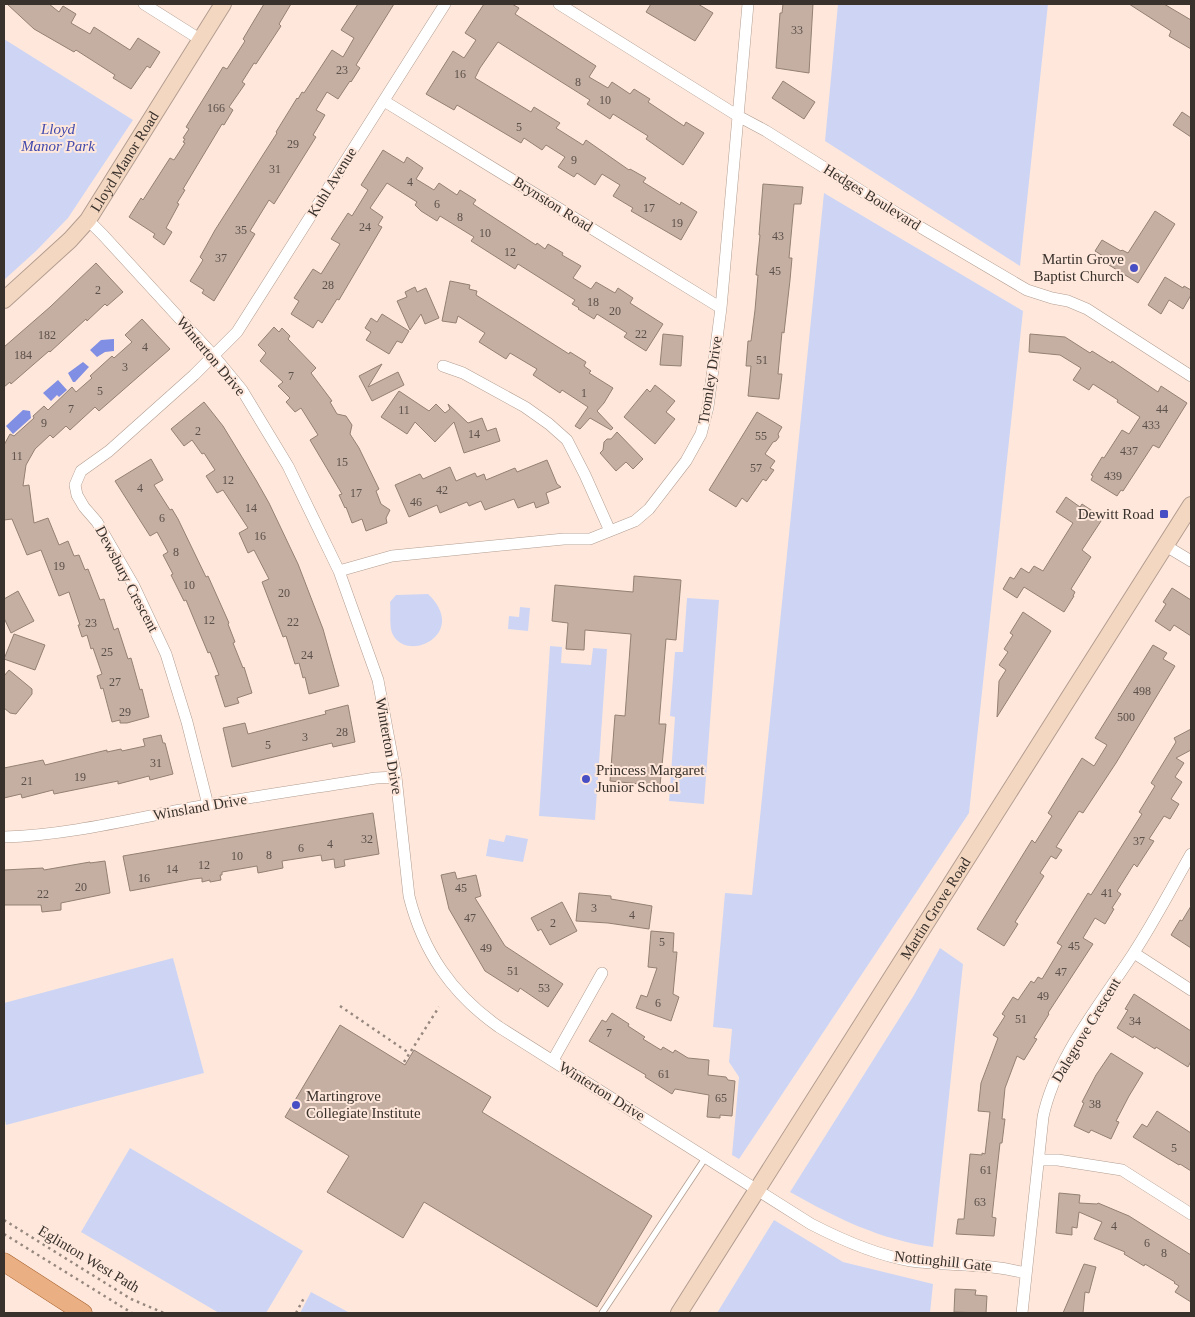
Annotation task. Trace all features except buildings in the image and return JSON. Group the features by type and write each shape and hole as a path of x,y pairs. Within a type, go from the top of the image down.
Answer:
{"main road":[{"name":"Lloyd Manor Road","path":"4,300 70,240 88,220 223,4"},
{"name":"Martin Grove Road","path":"679,1313 1191,506"},
{"path":"4,1262 83,1313"}],"street":[{"path":"144,4 200,40"},
{"name":"Kuhl Avenue","path":"214,356 237,332 445,4"},
{"name":"Hedges Boulevard","path":"560,4 898,214 1027,290 1068,301 1087,309 1191,376"},
{"name":"Tromley Drive","path":"339,570 392,556 564,539 590,539 635,521 650,509 686,461 701,434 708,407 721,308 748,4"},
{"name":"Brynston Road","path":"384,101 721,308"},
{"name":"Winterton Drive","path":"88,220 214,356 242,390 288,466 339,570 378,680 396,777 409,896 420,930 434,958 455,988 468,1003 484,1016 757,1189"},
{"name":"Dewsbury Crescent","path":"208,805 187,722 166,654 134,586 97,522 80,501 75,485 81,471 108,451 214,356"},
{"path":"442,366 463,373 525,407 567,440 610,531"},
{"path":"1166,546 1191,561"},
{"name":"Winsland Drive","path":"4,837 76,830 208,805 376,778 396,777"},
{"name":"Dalegrove Crescent","path":"1022,1313 1043,1117 1052,1086 1064,1060 1112,983 1134,953 1191,854"},
{"path":"1134,953 1191,990"},
{"path":"553,1060 602,973"},
{"path":"1038,1160 1058,1160 1122,1170 1191,1214"},
{"name":"Nottinghill Gate","path":"757,1189 811,1224 846,1242 911,1261 1000,1267 1025,1273"}],"lane":[{"path":"602,1313 706,1156"}],"path":[{"path":"340,1006 409,1053"},
{"path":"404,1062 438,1006"},
{"name":"Eglinton West Path","path":"4,1220 131,1299 164,1313"},
{"path":"4,1234 132,1313"},
{"path":"296,1313 305,1296"}],"green space":[{"path":"838,4 1048,4 1020,266 825,141"},
{"name":"Lloyd Manor Park","path":"4,39 133,120 68,218 4,280"},
{"path":"824,193 1023,311 969,813 739,1159 732,1155 739,1077 729,1062 732,1029 713,1027 725,893 752,895"},
{"path":"428,594 439,608 442,621 439,632 431,640 421,645 409,646 399,642 391,630 390,602 396,595"},
{"path":"687,598 719,600 704,804 669,801 675,717 670,716 675,652 683,652"},
{"path":"520,607 530,608 528,631 508,629 509,616 519,617"},
{"path":"550,646 562,647 561,663 591,665 593,648 607,649 595,820 539,816"},
{"path":"506,835 528,839 523,862 486,856 489,839 504,842"},
{"path":"940,948 963,964 933,1247 895,1239 859,1227 824,1211 790,1192 914,995"},
{"path":"173,958 204,1073 6,1125 4,1115 4,1003"},
{"path":"130,1148 303,1251 266,1313 219,1313 81,1232"},
{"path":"774,1220 843,1262 933,1284 930,1313 717,1313"},
{"path":"311,1292 350,1313 300,1313"}],"water":[{"path":"114,339 114,351 105,352 97,357 90,350 101,340"},
{"path":"83,362 89,367 73,382 68,373"},
{"path":"58,380 67,390 59,397 57,395 51,401 43,393"},
{"path":"23,410 30,411 31,418 13,434 6,426"}],"place":[{"name":"Martin Grove Baptist Church","path":"1134,268"},
{"name":"Dewitt Road","path":"1164,514"},
{"name":"Princess Margaret Junior School","path":"586,779"},
{"name":"Martingrove Collegiate Institute","path":"296,1105"}]}
